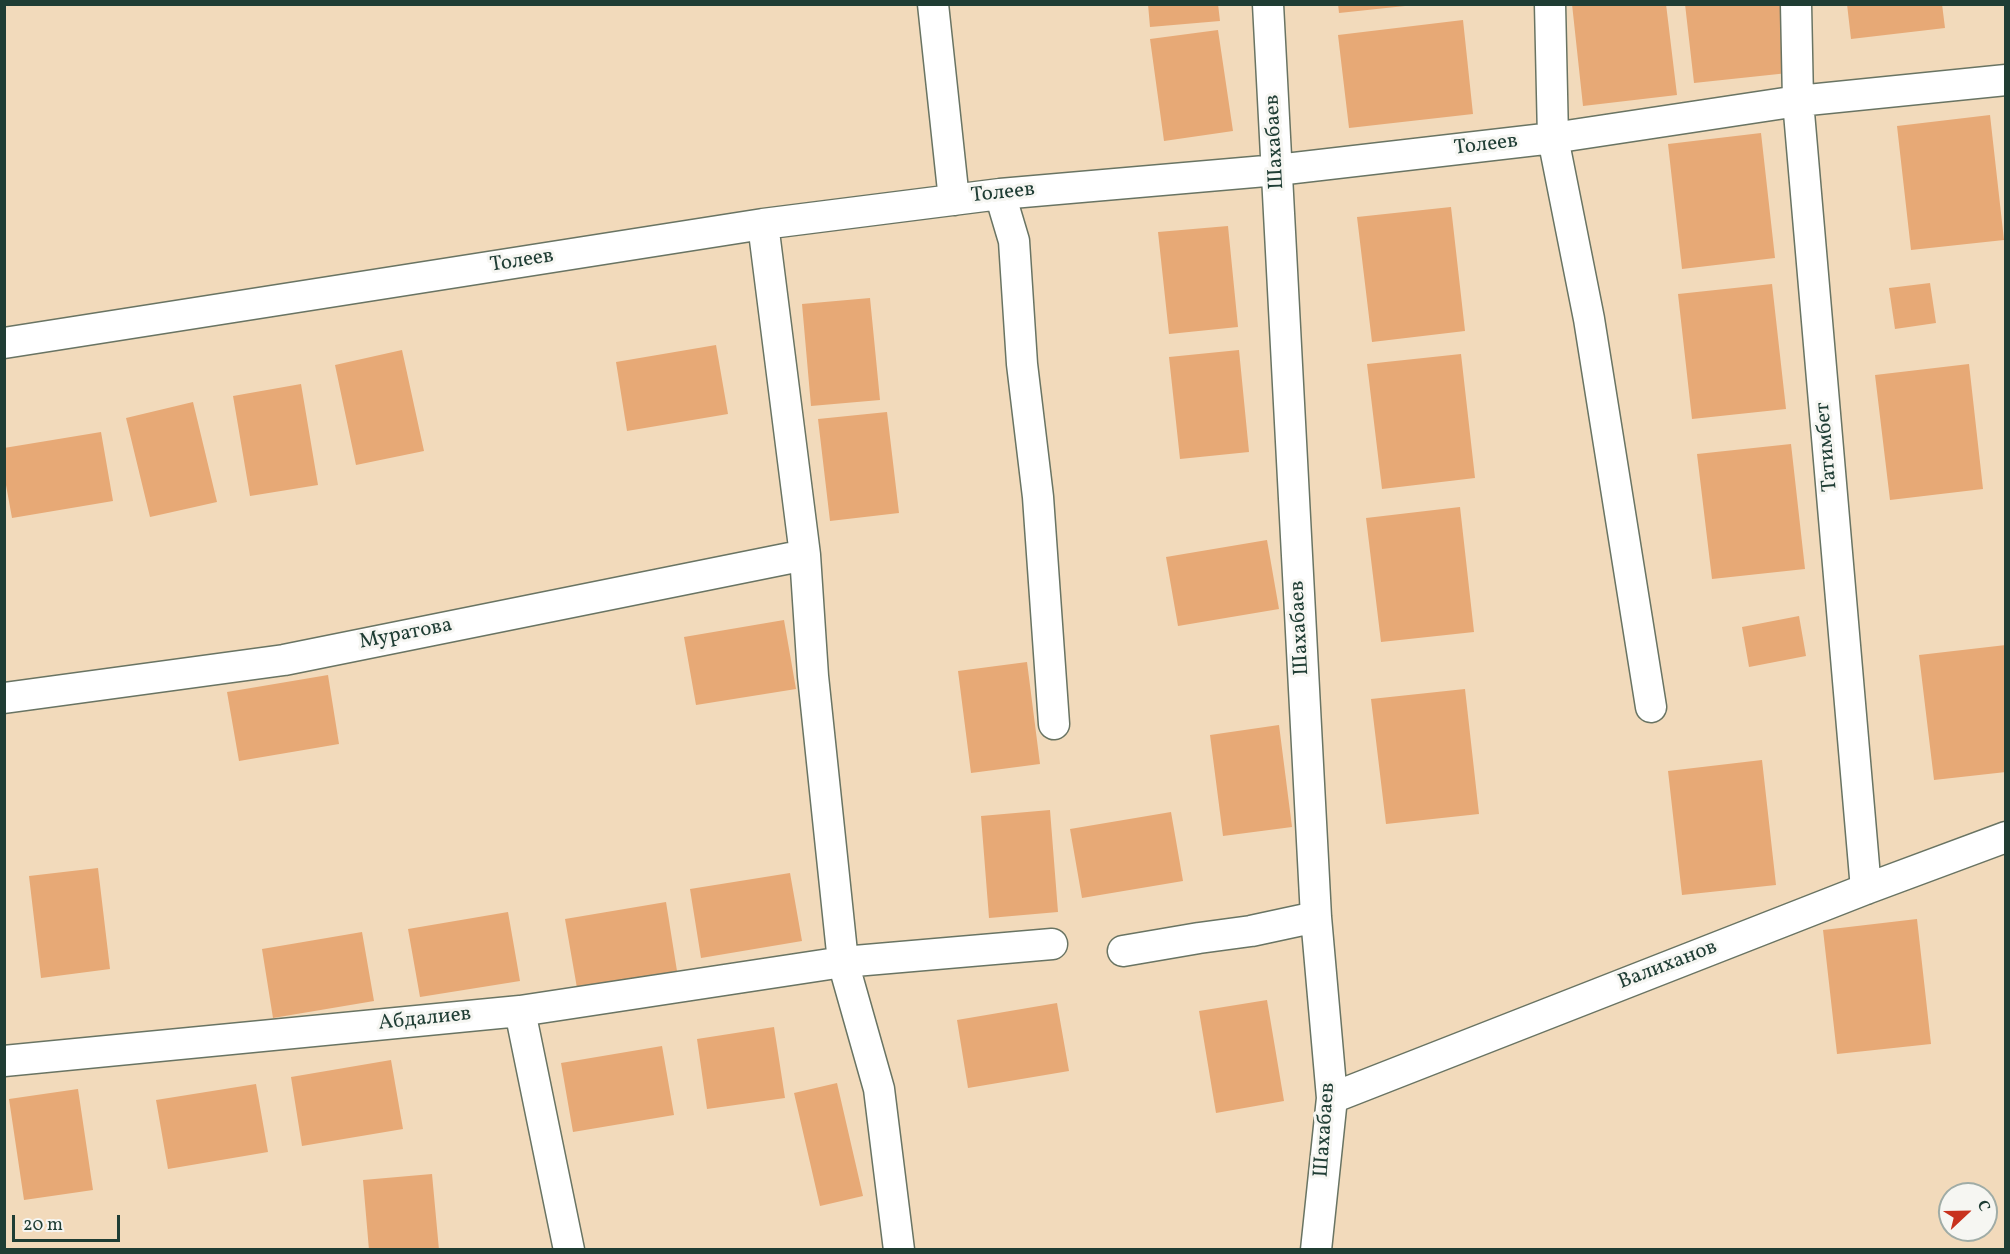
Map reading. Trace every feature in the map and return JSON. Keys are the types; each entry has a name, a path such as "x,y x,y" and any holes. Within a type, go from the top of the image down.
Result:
{"street":[{"path":"933,4 954,200"},
{"name":"Шахабаев","path":"1268,4 1316,917 1332,1098 1316,1250"},
{"path":"1550,4 1553,138 1589,319 1651,707"},
{"name":"Татимбет","path":"1796,4 1798,101 1866,888"},
{"name":"Толеев","path":"4,343 763,224 1000,194 1277,170 1553,138 1798,101 2006,80"},
{"path":"1000,194 1014,241 1022,364 1038,497 1054,724"},
{"path":"763,224 805,555 813,676 843,962 879,1089 899,1250"},
{"name":"Муратова","path":"4,698 284,660 805,555"},
{"name":"Валиханов","path":"1332,1098 1866,888 2006,837"},
{"path":"1123,951 1251,931 1316,917"},
{"name":"Абдалиев","path":"4,1061 520,1011 843,962 1052,944"},
{"path":"520,1011 569,1250"}],"building":[{"path":"1148,4 1218,4 1220,21 1150,27"},
{"path":"1338,4 1405,4 1405,6 1339,13"},
{"path":"1572,4 1666,4 1677,95 1583,106"},
{"path":"1685,4 1780,4 1788,73 1694,83"},
{"path":"1847,4 1942,4 1945,28 1851,39"},
{"path":"1463,20 1473,114 1349,128 1338,35"},
{"path":"1218,30 1233,131 1164,141 1150,39"},
{"path":"1990,115 2004,240 1911,250 1897,126"},
{"path":"1761,133 1775,258 1682,269 1668,144"},
{"path":"1451,207 1465,331 1372,342 1357,217"},
{"path":"1228,226 1238,327 1169,334 1158,232"},
{"path":"1930,283 1936,323 1895,329 1889,288"},
{"path":"1772,284 1786,409 1692,419 1678,294"},
{"path":"870,298 880,400 811,406 802,304"},
{"path":"716,345 728,414 627,431 616,362"},
{"path":"402,350 424,451 356,465 335,365"},
{"path":"1239,350 1249,452 1180,459 1169,357"},
{"path":"1461,354 1475,478 1382,489 1367,364"},
{"path":"1969,364 1983,489 1890,500 1875,375"},
{"path":"301,384 318,485 250,496 233,396"},
{"path":"193,402 217,502 150,517 126,418"},
{"path":"887,412 899,513 830,521 818,419"},
{"path":"101,432 113,501 12,518 4,474 4,448"},
{"path":"1791,444 1805,569 1712,579 1697,454"},
{"path":"1460,507 1474,632 1381,642 1366,518"},
{"path":"1267,540 1279,609 1178,626 1166,557"},
{"path":"1799,616 1806,656 1749,667 1742,627"},
{"path":"784,620 796,689 696,705 684,637"},
{"path":"2006,645 2006,772 1934,780 1919,655"},
{"path":"1027,662 1040,764 971,773 958,671"},
{"path":"328,675 339,744 239,761 227,692"},
{"path":"1465,689 1479,814 1386,824 1371,699"},
{"path":"1279,725 1292,827 1223,836 1210,735"},
{"path":"1762,760 1776,885 1682,895 1668,771"},
{"path":"1050,810 1058,912 989,918 981,816"},
{"path":"1171,812 1183,881 1082,898 1070,829"},
{"path":"98,868 110,969 41,978 29,876"},
{"path":"790,873 802,941 701,958 690,889"},
{"path":"666,902 677,971 577,988 565,919"},
{"path":"508,912 520,981 420,997 408,929"},
{"path":"1917,919 1931,1044 1837,1054 1823,930"},
{"path":"362,932 374,1001 273,1018 262,949"},
{"path":"1267,1000 1284,1101 1216,1113 1199,1011"},
{"path":"1057,1003 1069,1071 968,1088 957,1020"},
{"path":"774,1027 785,1098 707,1109 697,1039"},
{"path":"662,1046 674,1115 573,1132 561,1063"},
{"path":"391,1060 403,1129 302,1146 291,1077"},
{"path":"837,1083 863,1196 820,1206 794,1093"},
{"path":"256,1084 268,1152 168,1169 156,1100"},
{"path":"78,1089 93,1190 24,1200 9,1099"},
{"path":"432,1174 439,1250 369,1250 363,1180"}]}
